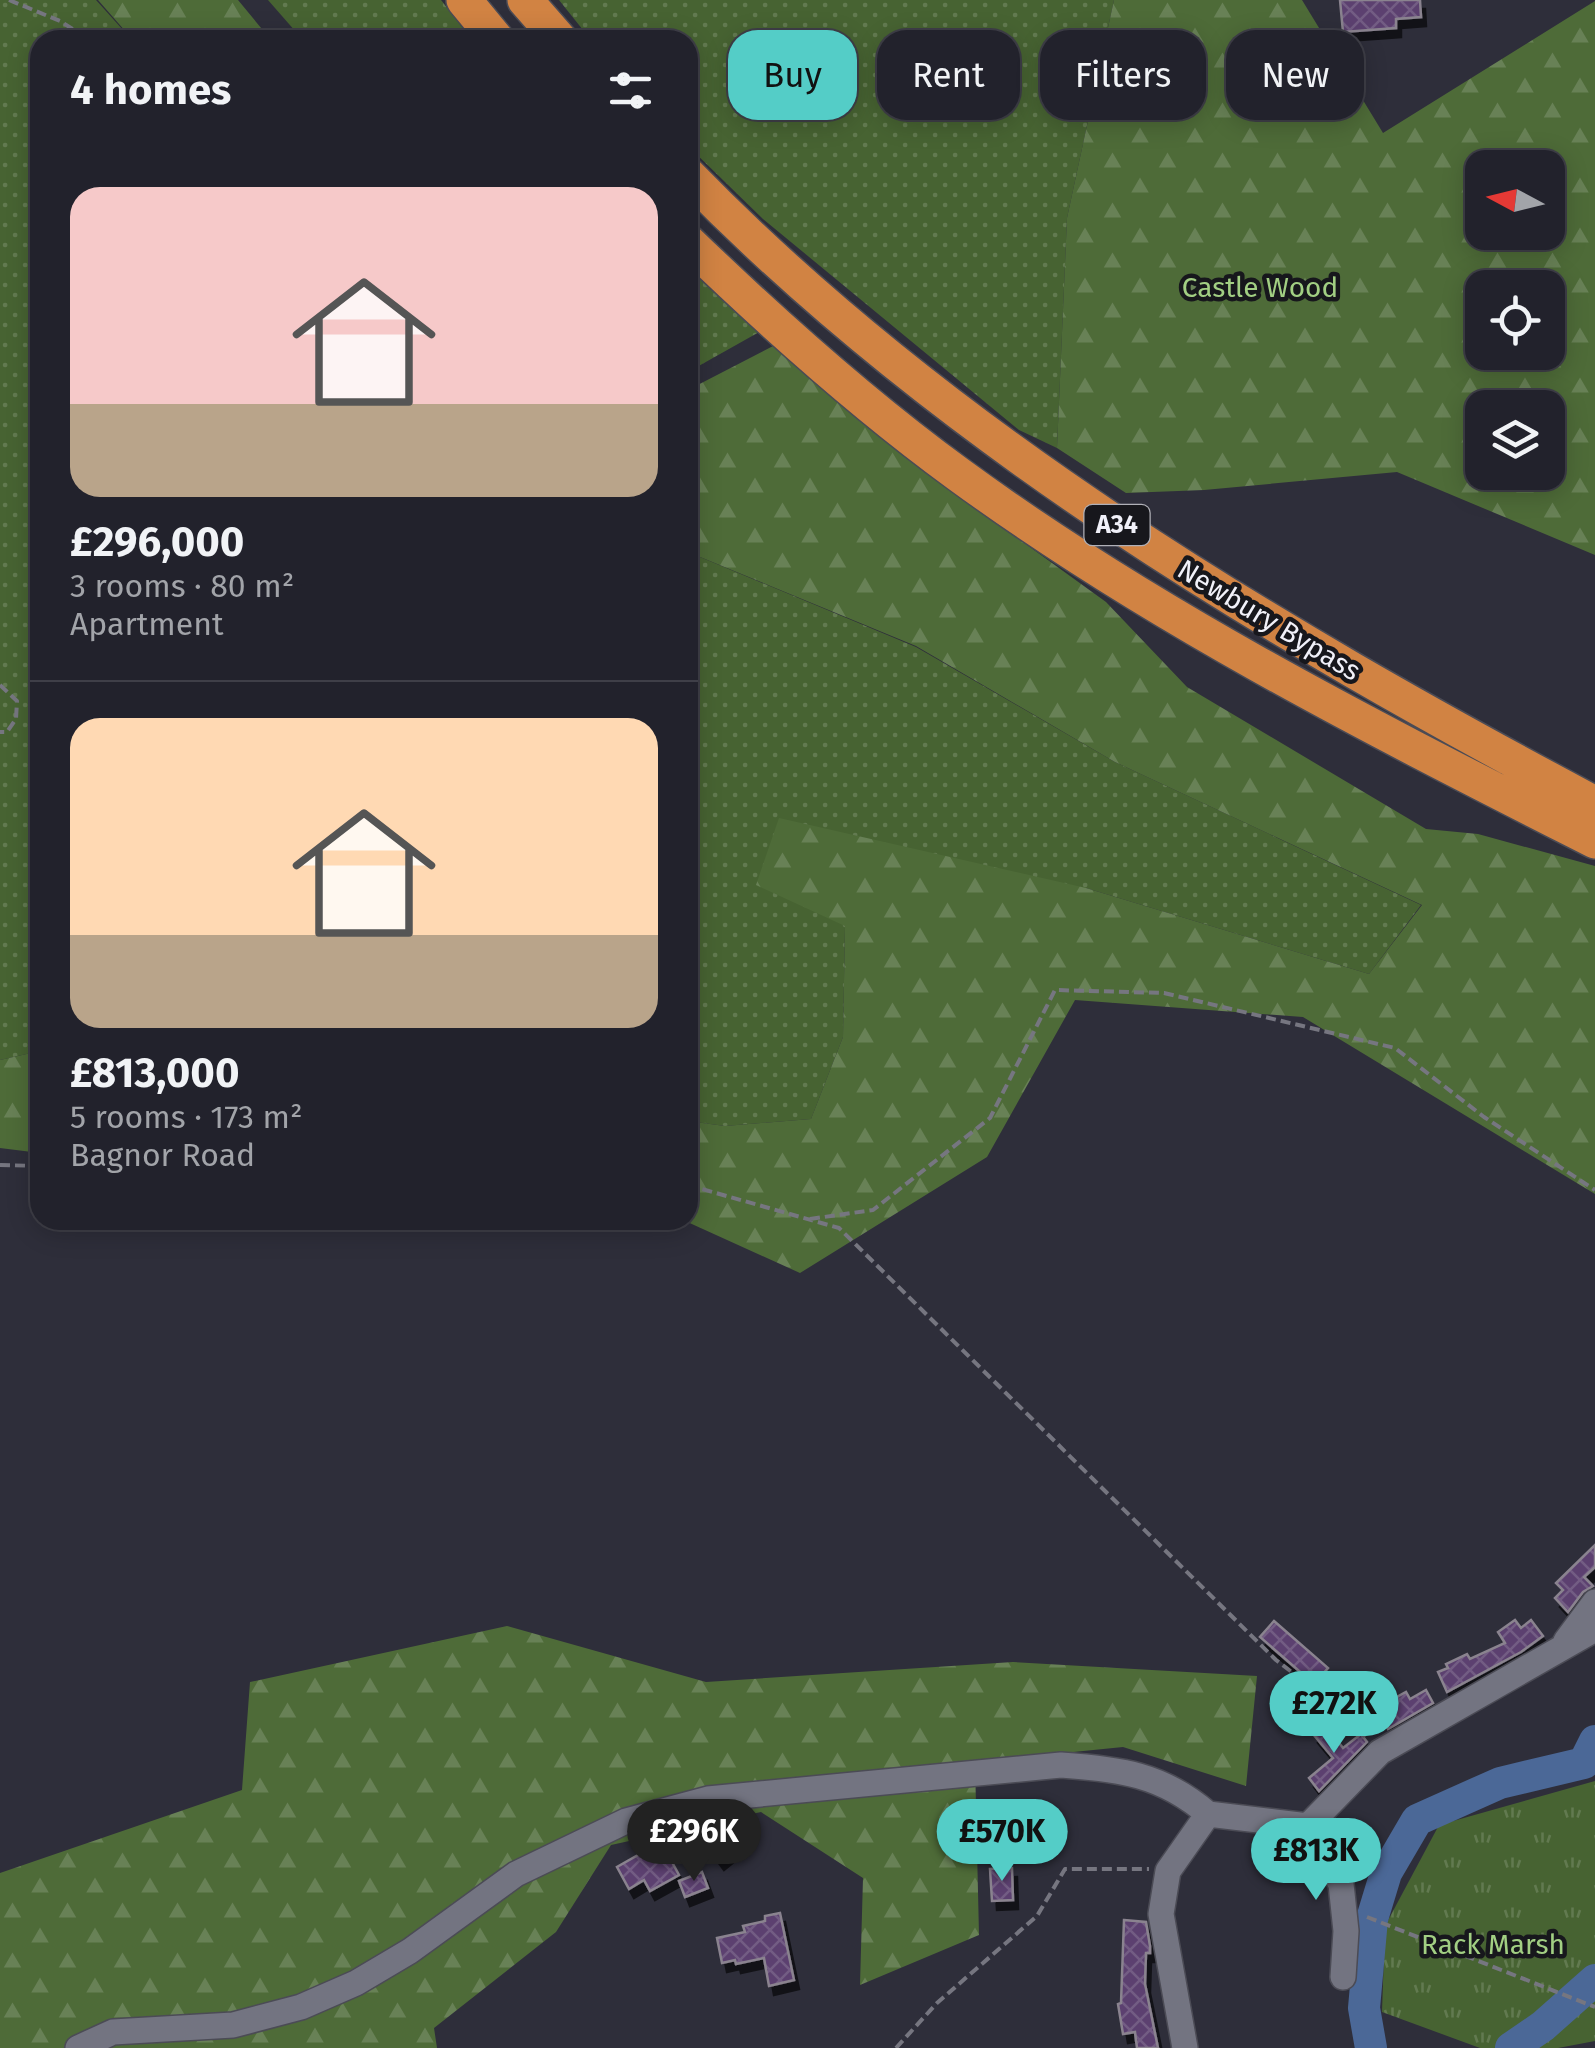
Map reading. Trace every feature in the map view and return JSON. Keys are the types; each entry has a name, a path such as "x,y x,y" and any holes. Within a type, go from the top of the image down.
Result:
{"highway":[{"path":"464,0 489,30"},
{"path":"525,0 551,30"},
{"name":"Newbury Bypass","path":"698,185 760,247 890,356 1133,536 1350,670 1595,804"},
{"name":"Newbury Bypass","path":"698,251 882,414 958,474 1048,536 1242,654 1595,842"}],"street":[{"path":"1563,1646 1595,1602"},
{"path":"1308,1826 1380,1752 1595,1629"},
{"path":"78,2048 113,2032 233,2025 301,2007 356,1983 397,1959 516,1874 626,1821 708,1799 1061,1765 1118,1769 1184,1792 1208,1814 1308,1826"},
{"path":"1185,2048 1161,1914 1168,1871 1208,1814"},
{"path":"1308,1826 1341,1884 1346,1931 1343,1977"}],"path":[{"path":"9,0 75,30"},
{"path":"0,685 17,701 16,719 7,732 0,732"},
{"path":"810,1219 873,1210 990,1118 1055,990 1164,993 1395,1048 1484,1117 1595,1190"},
{"path":"0,1165 30,1166"},
{"path":"698,1189 839,1228 1276,1660 1340,1709 1380,1752"},
{"path":"896,2048 937,2003 1037,1916 1066,1869 1168,1871"},
{"path":"1344,1908 1595,2007"}],"green space":[{"path":"0,0 96,0 123,30 30,30 30,1053 0,1060"},
{"path":"98,0 238,0 263,30 124,30"},
{"path":"268,0 441,0 464,30 294,30"},
{"path":"559,0 1114,0 1108,30 1040,30 1040,120 1088,120 1067,218 1057,448 1019,430 763,219 698,156 698,30 583,30"},
{"name":"Castle Wood","path":"1114,0 1302,0 1320,30 1226,30 1226,120 1364,120 1364,102 1383,133 1595,1 1595,555 1397,472 1204,490 1126,493 1057,448 1067,218 1088,120 1206,120 1206,30 1108,30"},
{"path":"698,270 761,331 698,366"},
{"path":"775,345 897,451 1106,602 1187,687 1426,829 1478,834 1595,866 1595,1194 1303,1017 1075,1000 987,1157 800,1273 698,1227 698,1122 725,1126 811,1119 843,1037 845,926 756,885 779,818 1086,888 1369,974 1422,905 1115,762 916,646 698,556 698,385"},
{"path":"698,556 916,647 1115,762 1421,905 1369,974 1086,888 845,926 843,1037 811,1119 725,1126 698,1122"},
{"path":"30,1053 30,1152 0,1148 0,1060"},
{"path":"507,1626 706,1682 1013,1662 1257,1676 1246,1786 1123,1747 975,1762 979,1935 860,1985 863,1878 761,1812 611,1845 556,1932 434,2028 437,2048 0,2048 0,1873 242,1790 250,1682"},
{"name":"Rack Marsh","path":"1595,1781 1595,2041 1558,2048 1480,2048 1382,2012 1385,1926 1439,1825"}],"building":[{"path":"1340,0 1420,0 1421,17 1396,19 1396,28 1343,30"},
{"path":"1595,1545 1595,1567 1584,1577 1593,1586 1583,1592 1568,1612 1555,1598 1563,1590 1556,1583"},
{"path":"1515,1620 1521,1628 1531,1620 1543,1636 1447,1692 1438,1672 1467,1654 1470,1659 1505,1643 1498,1632"},
{"path":"1274,1621 1328,1668 1314,1684 1260,1637"},
{"path":"1426,1690 1433,1703 1388,1729 1382,1717 1389,1713 1384,1704 1406,1692 1410,1699"},
{"path":"1325,1725 1343,1748 1361,1734 1367,1742 1319,1791 1309,1778 1333,1758 1313,1734"},
{"path":"717,1834 730,1852 719,1861 705,1842"},
{"path":"661,1842 679,1875 650,1891 644,1880 629,1889 617,1867"},
{"path":"1012,1868 1013,1900 992,1901 990,1869"},
{"path":"702,1872 708,1888 685,1897 679,1881"},
{"path":"780,1913 794,1980 769,1986 764,1958 722,1963 717,1938 745,1932 743,1926"},
{"path":"1124,1920 1146,1922 1150,1953 1146,1953 1145,1984 1158,2048 1137,2048 1135,2032 1123,2034 1118,2004"}],"waterway":[{"path":"1371,2048 1364,2008 1372,1919 1386,1873 1417,1820 1500,1783 1584,1763 1595,1741"},
{"path":"1511,2048 1543,2026 1595,1980"}]}
